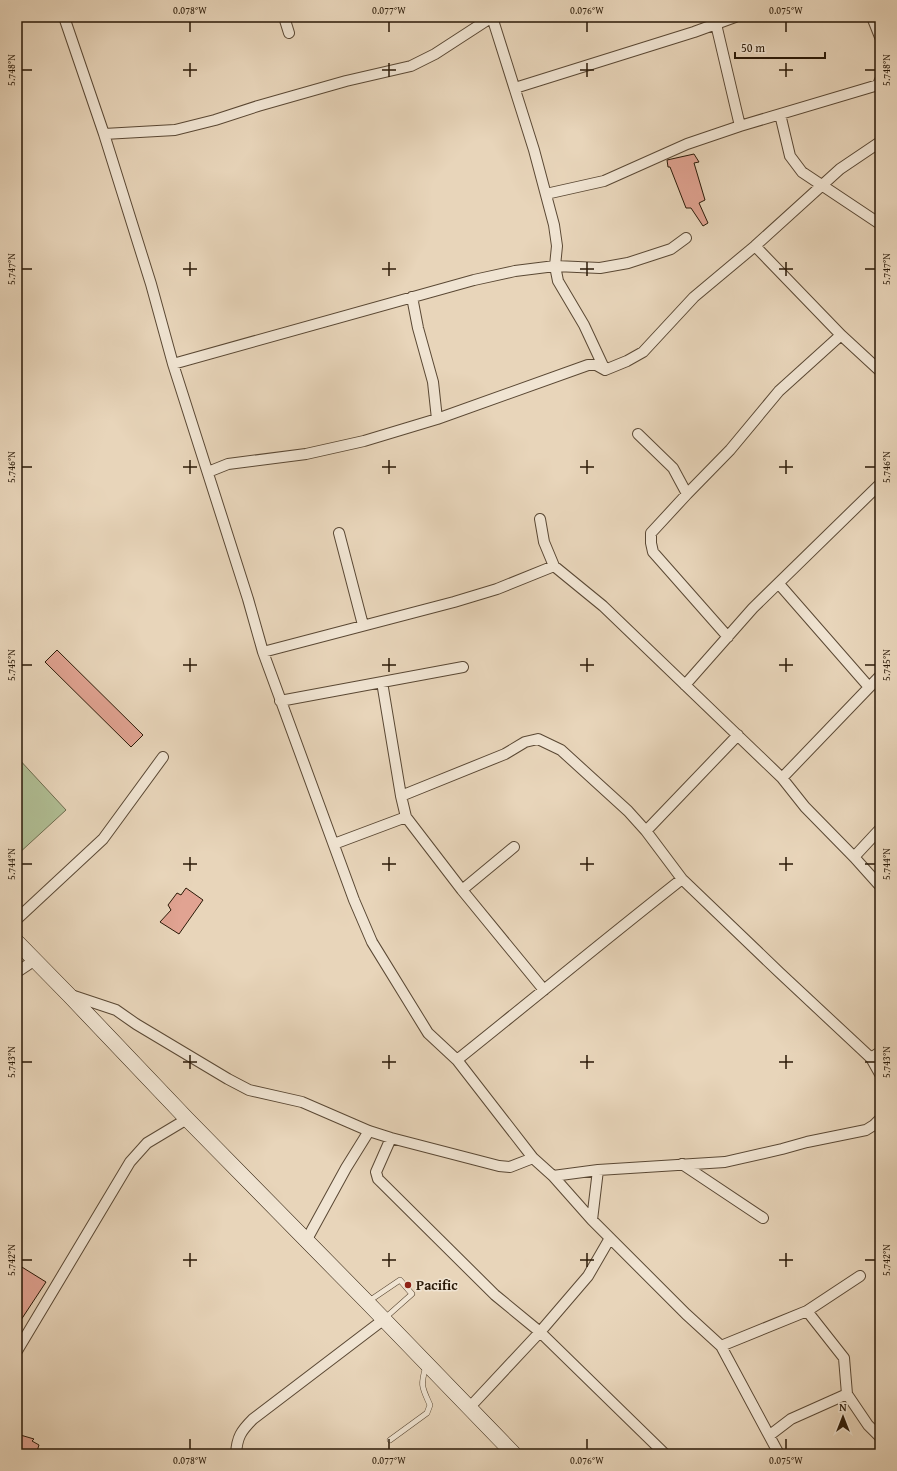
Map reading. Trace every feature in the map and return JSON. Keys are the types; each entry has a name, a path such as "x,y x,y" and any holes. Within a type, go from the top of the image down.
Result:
{"main road":[{"path":"17,942 187,1119 514,1454"}],"street":[{"path":"64,17 104,134 263,652 354,900 372,942 428,1033 457,1060 533,1158 554,1176 592,1220 686,1314 721,1346 779,1454"},
{"path":"284,17 289,33"},
{"path":"104,134 175,130 215,120 325,87 411,66 436,54 492,17 534,150 554,225 557,246 555,266 558,282 584,325 605,370"},
{"path":"514,88 694,32 735,17"},
{"path":"872,17 880,37"},
{"path":"716,24 740,126"},
{"path":"546,194 604,181 687,144 740,126 878,85 880,80"},
{"path":"780,114 790,156 802,172 880,224"},
{"path":"605,370 643,352 694,296 755,246 808,196 823,185 840,169 880,142"},
{"path":"174,364 474,280 514,271 555,266 600,268 628,263 671,249 686,238"},
{"path":"755,246 841,335 880,371"},
{"path":"412,297 418,328 433,382 437,420"},
{"path":"728,637 653,552 651,533 730,450 780,391 841,335"},
{"path":"208,472 228,464 306,454 364,441 437,420 588,365 596,365 605,370"},
{"path":"638,434 673,468 687,494"},
{"path":"685,685 753,608 880,484"},
{"path":"540,519 544,542 554,566 602,606 782,778 805,807 880,886"},
{"path":"339,533 363,625"},
{"path":"263,652 490,591 554,566"},
{"path":"779,584 869,687"},
{"path":"280,701 463,667"},
{"path":"782,778 880,676"},
{"path":"382,682 401,796 406,817 462,890 544,990"},
{"path":"646,831 738,735"},
{"path":"401,796 505,754 525,742 538,739 561,750 628,811 646,831 682,879 871,1058 880,1074"},
{"path":"17,919 103,839 163,757"},
{"path":"334,844 406,817"},
{"path":"854,857 880,830"},
{"path":"462,890 514,847"},
{"path":"457,1060 682,879"},
{"path":"17,972 35,960"},
{"path":"69,995 116,1010 136,1024 228,1080 249,1090 302,1102 369,1131 391,1138 499,1166 510,1166 533,1158"},
{"path":"871,1058 880,1052"},
{"path":"17,1351 130,1162 147,1143 187,1119"},
{"path":"554,1176 598,1170 726,1162 782,1150 808,1142 857,1133 866,1130 880,1119"},
{"path":"306,1241 346,1168 369,1131"},
{"path":"391,1138 376,1172 378,1179 495,1295 540,1332 665,1454"},
{"path":"682,1164 763,1218"},
{"path":"592,1220 598,1170"},
{"path":"469,1408 540,1332 588,1276 610,1238"},
{"path":"721,1346 807,1311 860,1276"},
{"path":"807,1311 844,1358 847,1394 868,1424 880,1437"},
{"path":"236,1454 237,1441 242,1429 383,1320"},
{"path":"770,1435 791,1419 847,1394"}],"lane":[{"path":"367,1302 400,1280 412,1294 383,1320"},
{"path":"390,1440 427,1413 430,1405 422,1388 421,1381 426,1364"}],"green space":[{"path":"17,757 66,810 17,855"}],"building":[{"path":"694,154 699,162 694,163 705,200 699,203 708,223 703,226 691,208 686,208 670,167 668,167 667,160"},
{"path":"57,650 143,735 131,747 45,662"},
{"path":"186,888 203,900 179,934 160,922 171,910 168,905 177,893 181,895"},
{"path":"17,1264 46,1282 17,1326"},
{"path":"17,1434 34,1439 32,1441 39,1445 36,1454 17,1454"}],"place":[{"name":"Pacific","path":"408,1285"}]}
